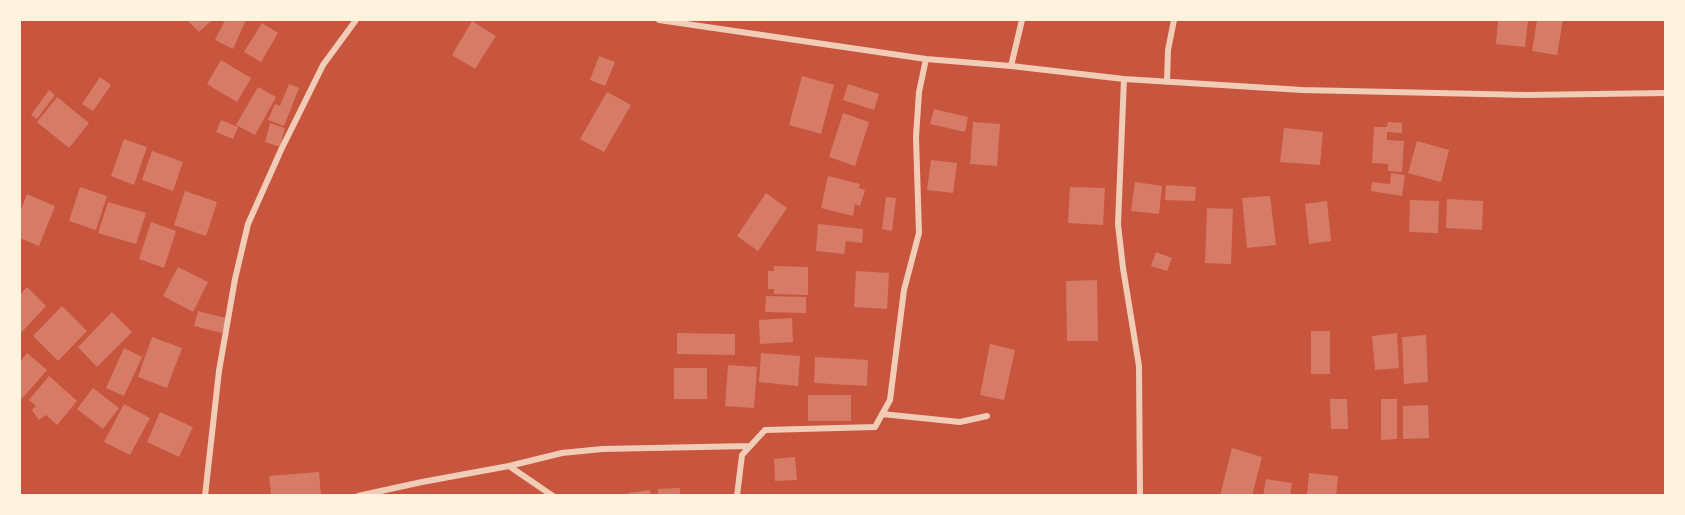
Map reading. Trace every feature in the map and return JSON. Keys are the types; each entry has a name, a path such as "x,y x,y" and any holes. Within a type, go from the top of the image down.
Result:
{"street":[{"path":"205,495 221,360 235,279 248,224 323,65 356,20"},
{"path":"659,20 697,22 926,59 1124,79 1302,90 1527,95 1665,93"},
{"path":"1011,66 1022,20"},
{"path":"1167,81 1168,50 1174,20"},
{"path":"737,495 742,455 765,430 875,427 890,400 904,290 919,233 916,137 919,92 926,59"},
{"path":"1124,79 1118,224 1139,366 1140,495"},
{"path":"882,414 960,422 987,416"},
{"path":"358,495 509,466 562,453 602,449 750,446"},
{"path":"509,466 553,495"}],"building":[{"path":"187,20 212,20 199,32"},
{"path":"225,20 246,20 233,49 215,40"},
{"path":"1498,20 1528,20 1525,47 1496,44"},
{"path":"1537,20 1563,20 1557,55 1532,51"},
{"path":"472,21 496,36 475,69 452,55"},
{"path":"262,23 278,33 261,62 244,52"},
{"path":"599,56 615,62 605,86 590,80"},
{"path":"221,60 251,78 237,102 207,84"},
{"path":"802,76 834,85 821,134 789,125"},
{"path":"100,77 111,85 93,111 82,104"},
{"path":"289,84 299,88 284,126 268,120 275,104 280,106"},
{"path":"848,84 879,94 874,110 843,100"},
{"path":"258,87 276,97 255,135 236,125"},
{"path":"49,90 55,95 37,119 31,115"},
{"path":"607,92 631,105 604,152 580,139"},
{"path":"57,97 89,123 69,148 37,122"},
{"path":"934,109 968,117 965,132 930,124"},
{"path":"843,113 869,122 855,166 829,157"},
{"path":"221,120 238,127 233,139 216,132"},
{"path":"973,122 1000,124 997,166 970,164"},
{"path":"1388,122 1402,123 1402,133 1387,132 1387,140 1404,141 1402,172 1388,171 1388,164 1372,163 1374,127 1387,127"},
{"path":"270,123 285,128 280,147 265,142"},
{"path":"1284,128 1323,132 1320,165 1280,162"},
{"path":"124,139 147,147 134,185 111,176"},
{"path":"1417,141 1449,150 1441,182 1408,173"},
{"path":"152,151 183,162 173,191 142,180"},
{"path":"931,160 957,163 953,193 927,190"},
{"path":"1391,173 1405,175 1402,196 1371,191 1372,182 1390,184"},
{"path":"828,176 860,184 859,188 865,190 860,206 855,204 853,216 821,208"},
{"path":"1135,182 1162,186 1159,214 1131,211"},
{"path":"1166,185 1196,187 1195,201 1165,200"},
{"path":"80,187 107,196 96,230 69,221"},
{"path":"1070,187 1105,188 1103,225 1068,223"},
{"path":"185,191 217,202 206,236 174,225"},
{"path":"766,193 787,208 758,251 737,236"},
{"path":"27,194 55,206 39,246 20,238 20,212"},
{"path":"1270,196 1276,245 1247,248 1242,198"},
{"path":"886,197 896,198 892,231 882,229"},
{"path":"1447,199 1483,201 1482,230 1446,228"},
{"path":"1410,200 1439,201 1438,233 1409,232"},
{"path":"1327,201 1331,241 1309,244 1305,204"},
{"path":"108,202 146,213 136,244 98,233"},
{"path":"1207,208 1233,209 1231,264 1205,263"},
{"path":"151,222 176,231 164,268 139,259"},
{"path":"818,224 863,229 862,243 846,241 844,254 816,251"},
{"path":"1156,252 1172,258 1167,271 1151,266"},
{"path":"774,266 808,267 808,295 774,294 774,289 768,289 768,271 774,271"},
{"path":"178,267 208,282 193,312 163,296"},
{"path":"856,271 889,273 887,309 854,307"},
{"path":"1097,280 1098,341 1067,341 1066,281"},
{"path":"27,287 46,306 20,334 20,295"},
{"path":"766,296 806,297 806,313 765,312"},
{"path":"62,306 87,331 58,361 33,336"},
{"path":"198,311 226,318 222,333 194,326"},
{"path":"112,312 132,332 97,367 78,347"},
{"path":"792,318 793,342 760,344 759,320"},
{"path":"1311,331 1330,331 1330,374 1311,374"},
{"path":"677,333 735,334 735,355 677,354"},
{"path":"1397,333 1399,368 1375,370 1372,336"},
{"path":"1426,335 1428,382 1404,384 1402,337"},
{"path":"152,337 182,348 167,388 138,377"},
{"path":"990,344 1015,350 1004,400 980,395"},
{"path":"124,348 142,357 124,396 106,388"},
{"path":"27,353 47,370 20,401 20,362"},
{"path":"761,353 800,356 798,386 759,382"},
{"path":"815,357 868,360 867,386 814,383"},
{"path":"728,365 757,367 754,408 725,406"},
{"path":"674,368 707,368 707,399 674,399"},
{"path":"49,376 77,401 57,425 46,415 39,420 32,410 36,406 29,400"},
{"path":"93,388 119,408 103,429 77,409"},
{"path":"808,395 851,395 851,421 808,421"},
{"path":"1330,399 1347,399 1348,429 1331,429"},
{"path":"1381,399 1397,399 1397,439 1381,440"},
{"path":"124,404 150,418 130,455 104,442"},
{"path":"1428,405 1429,438 1403,439 1403,406"},
{"path":"160,412 193,427 179,457 147,442"},
{"path":"1232,448 1262,457 1252,496 1220,496"},
{"path":"795,457 797,480 775,481 774,459"},
{"path":"319,472 321,496 271,496 269,476"},
{"path":"1309,473 1338,476 1336,496 1307,496"},
{"path":"1266,479 1292,483 1290,496 1263,496"},
{"path":"680,488 680,496 658,496 658,489"},
{"path":"650,490 651,496 629,496 629,493"}]}
